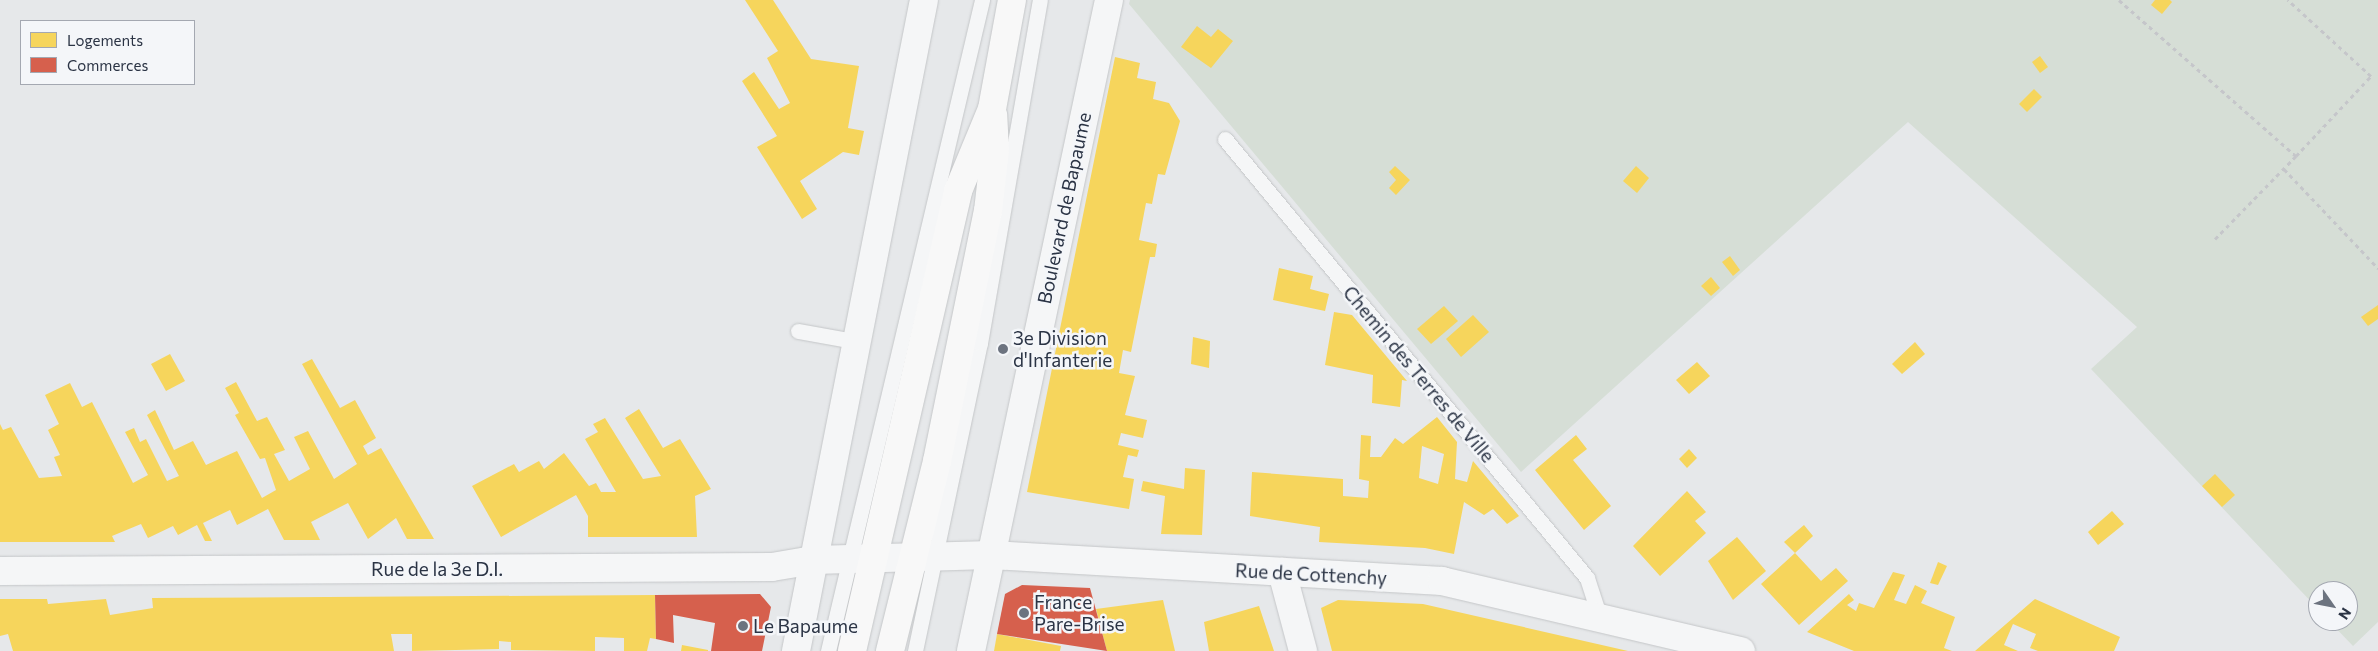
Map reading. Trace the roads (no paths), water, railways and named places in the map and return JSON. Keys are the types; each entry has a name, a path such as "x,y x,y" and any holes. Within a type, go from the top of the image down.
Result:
{"main road":[{"path":"852,651 861,558 901,454 958,191 992,109 1012,0"},
{"path":"890,651 925,556 988,212 995,150 992,109"}],"street":[{"path":"796,651 854,341 924,0"},
{"name":"Boulevard de Bapaume","path":"971,651 1109,0"},
{"name":"Rue de Cottenchy","path":"861,558 990,555 1442,581 1599,616 1741,651"},
{"name":"Rue de la 3e D.I.","path":"0,571 772,567 814,560 861,558"},
{"path":"1282,572 1303,651"}],"lane":[{"path":"828,651 861,558 982,0"},
{"path":"915,651 925,556 980,344 1040,0"},
{"name":"Chemin des Terres de Ville","path":"1225,139 1587,578 1599,616"},
{"path":"798,331 854,341"}],"place":[{"name":"3e Division d'Infanterie","path":"1003,349"},
{"name":"France Pare-Brise","path":"1024,613"},
{"name":"Le Bapaume","path":"743,626"}]}
